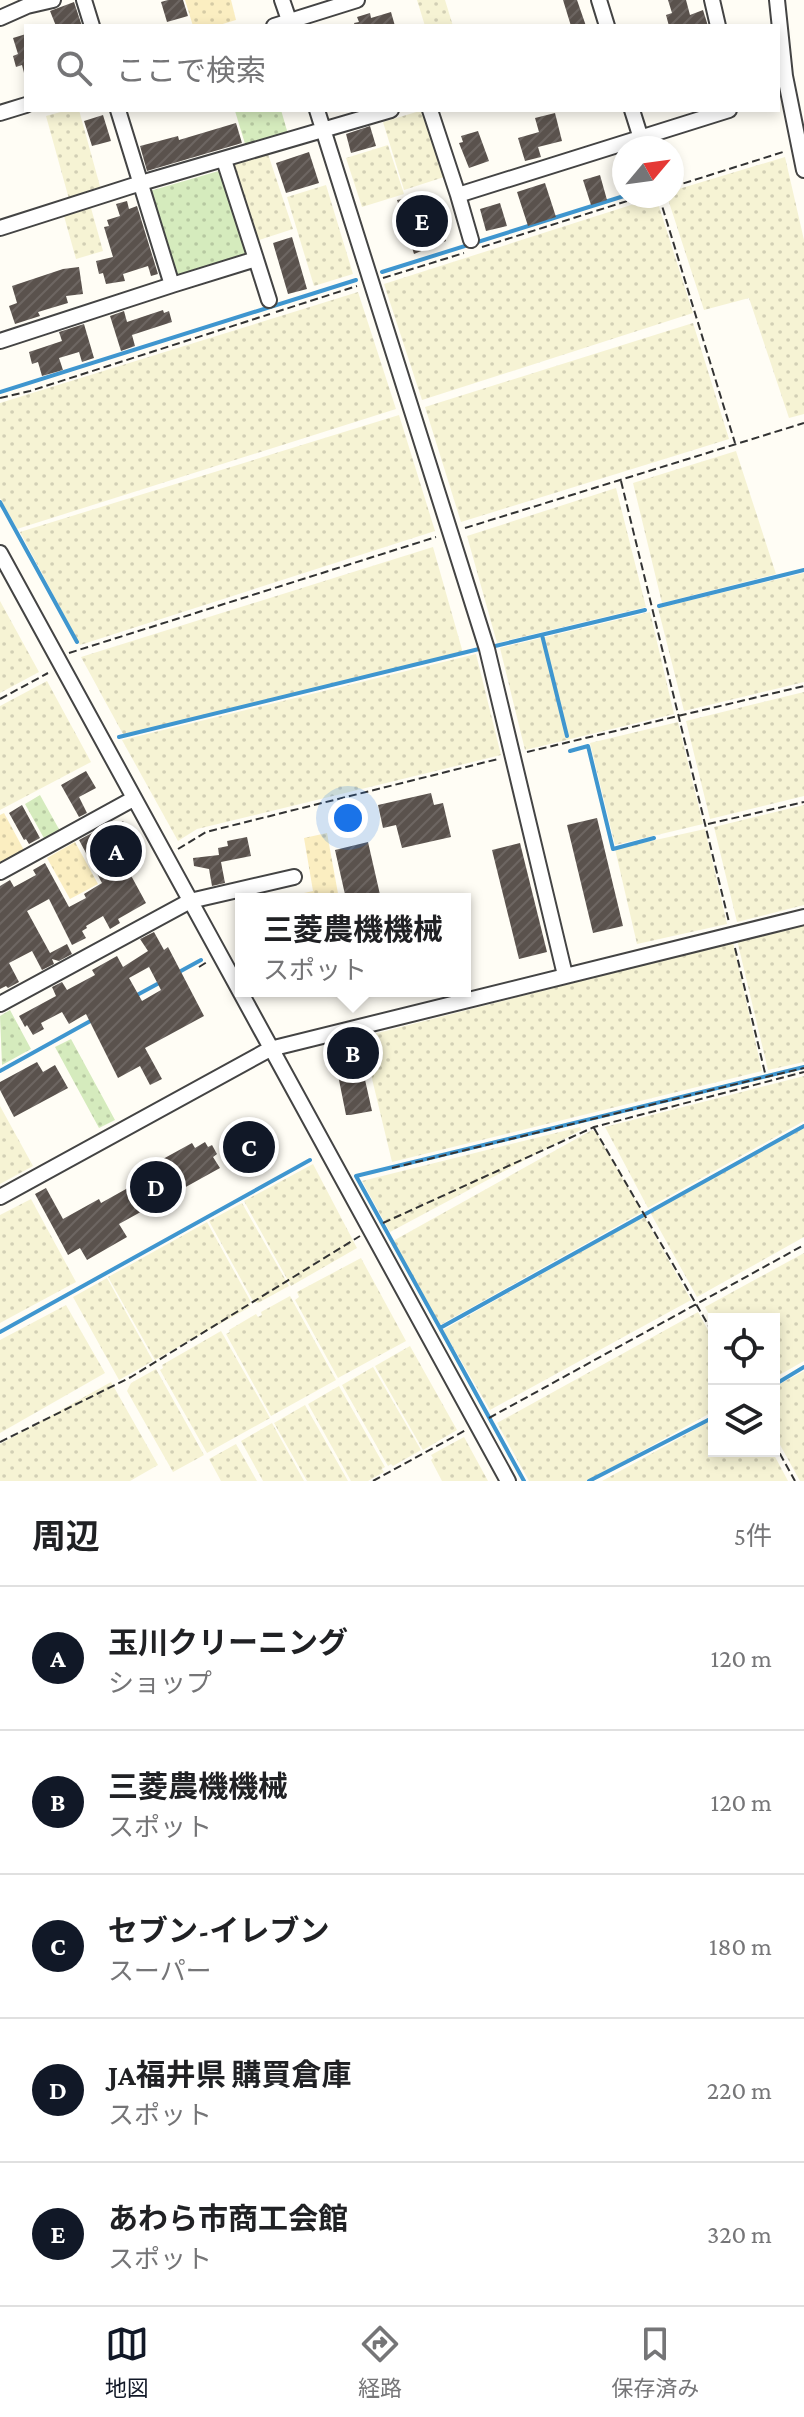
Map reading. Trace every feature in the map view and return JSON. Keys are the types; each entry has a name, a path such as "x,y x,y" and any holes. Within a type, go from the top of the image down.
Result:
{"street":[{"path":"0,18 26,3 53,0"},
{"path":"84,0 91,24"},
{"path":"282,0 290,24 357,0"},
{"path":"599,0 606,24"},
{"path":"712,0 718,24"},
{"path":"777,0 778,24"},
{"path":"780,48 783,96 801,143 804,170"},
{"path":"0,113 24,106"},
{"path":"119,112 172,285"},
{"path":"318,112 487,649 565,975"},
{"path":"0,228 385,112"},
{"path":"431,112 474,244"},
{"path":"633,112 640,136"},
{"path":"660,136 724,112"},
{"path":"458,195 612,151"},
{"path":"224,160 269,300"},
{"path":"1,337 256,259"},
{"path":"0,553 235,984"},
{"path":"0,872 133,799"},
{"path":"0,1004 190,901 294,877"},
{"path":"0,1197 270,1049 804,917"},
{"path":"242,997 508,1481"}],"path":[{"path":"684,183 783,152"},
{"path":"474,244 612,205"},
{"path":"663,208 735,443"},
{"path":"0,398 462,253"},
{"path":"0,699 59,661 451,532 804,423"},
{"path":"621,480 766,1077"},
{"path":"167,856 206,832 804,686"},
{"path":"707,824 804,802"},
{"path":"199,967 207,962"},
{"path":"392,1168 804,1070"},
{"path":"0,1442 131,1377 369,1230 594,1127 804,1070"},
{"path":"594,1127 708,1324"},
{"path":"373,1481 804,1245"},
{"path":"780,1454 795,1481"}],"shaded area":[{"path":"417,0 445,0 452,24 424,24"},
{"path":"80,112 101,190 69,199 46,116"},
{"path":"424,112 444,177 404,190 383,122"},
{"path":"388,145 404,194 362,207 346,158"},
{"path":"267,151 293,229 256,241 230,163"},
{"path":"785,157 804,240 804,414 789,418 749,298 704,310 671,208 684,208 684,187"},
{"path":"326,185 353,274 314,286 287,197"},
{"path":"91,208 103,251 76,259 64,216"},
{"path":"622,208 660,208 693,313 422,400 384,284"},
{"path":"358,292 396,409 17,529 0,498 0,403"},
{"path":"693,323 729,439 461,522 425,407"},
{"path":"399,415 435,531 80,645 20,532"},
{"path":"736,451 776,574 662,603 633,483"},
{"path":"616,488 646,607 497,643 467,536"},
{"path":"433,547 463,653 124,736 81,657"},
{"path":"804,573 804,682 684,711 658,608"},
{"path":"0,601 39,672 0,693"},
{"path":"650,612 674,714 525,750 500,648"},
{"path":"476,654 501,755 197,829 178,841 122,740"},
{"path":"47,681 91,762 0,810 0,706"},
{"path":"804,692 804,796 710,819 686,721"},
{"path":"678,722 703,824 615,845 590,743"},
{"path":"804,805 804,905 737,922 714,827"},
{"path":"705,829 727,924 637,944 615,849"},
{"path":"804,924 804,1062 768,1070 737,940"},
{"path":"733,942 762,1071 392,1162 362,1037"},
{"path":"804,1076 804,1121 648,1208 605,1127"},
{"path":"0,1106 33,1166 0,1184"},
{"path":"580,1127 581,1130 390,1232 362,1181"},
{"path":"804,1128 804,1237 697,1297 650,1212"},
{"path":"592,1130 642,1212 440,1325 393,1241"},
{"path":"313,1164 357,1248 291,1286 244,1201"},
{"path":"31,1199 76,1282 0,1323 0,1215"},
{"path":"242,1203 289,1286 258,1303 253,1301 209,1221"},
{"path":"644,1216 691,1300 490,1410 443,1330"},
{"path":"207,1222 251,1302 250,1307 155,1360 108,1277"},
{"path":"804,1253 804,1361 780,1375 780,1313 708,1313 705,1307"},
{"path":"361,1258 406,1341 338,1378 295,1300 299,1297 297,1292"},
{"path":"107,1278 153,1361 119,1380 73,1297"},
{"path":"290,1296 336,1380 271,1416 226,1334"},
{"path":"66,1305 105,1373 0,1433 0,1340"},
{"path":"698,1312 708,1330 708,1414 588,1481 529,1481 497,1423"},
{"path":"221,1331 270,1418 207,1453 160,1370 162,1365"},
{"path":"410,1346 457,1430 423,1450 375,1366"},
{"path":"373,1367 421,1450 393,1466 388,1466 342,1385"},
{"path":"156,1369 204,1455 173,1472 127,1391 131,1383"},
{"path":"804,1371 804,1481 800,1481 780,1445 780,1384"},
{"path":"111,1382 158,1465 130,1481 0,1481 0,1444"},
{"path":"339,1386 385,1467 382,1469 384,1472 368,1481 351,1481 308,1404"},
{"path":"305,1405 348,1481 307,1481 274,1423"},
{"path":"708,1422 708,1457 775,1457 788,1481 602,1481"},
{"path":"272,1423 304,1481 263,1481 241,1441"},
{"path":"464,1437 488,1481 442,1481 431,1455"},
{"path":"236,1444 257,1481 221,1481 209,1459"}],"green space":[{"path":"235,112 282,112 288,134 246,147"},
{"path":"222,170 248,253 176,275 150,191"},
{"path":"40,795 60,831 45,840 25,804"},
{"path":"10,1010 31,1049 2,1065 0,1016"},
{"path":"71,1039 115,1120 99,1128 55,1047"}],"sand":[{"path":"185,0 231,0 236,20 223,24 192,24"},
{"path":"4,813 25,852 0,865 0,815"},
{"path":"327,833 338,893 304,893 313,891 304,838"},
{"path":"75,842 98,884 70,899 47,858"}],"building":[{"path":"183,0 188,16 167,22 161,2"},
{"path":"563,0 577,0 585,24 570,24"},
{"path":"668,0 686,0 690,15 703,10 707,24 668,24 666,15 672,13"},
{"path":"74,2 81,24 55,24 50,11"},
{"path":"391,12 394,24 354,23 359,22 357,17 370,13 371,18"},
{"path":"24,35 24,73 22,65 16,67 13,56 18,54 13,38"},
{"path":"555,113 562,141 538,147 541,157 525,161 518,138 539,132 535,118"},
{"path":"103,115 111,141 92,146 84,121"},
{"path":"236,123 242,143 147,171 140,146 178,136 179,140"},
{"path":"370,126 376,146 351,153 346,134"},
{"path":"478,131 489,161 469,168 459,143 463,142 461,136"},
{"path":"309,152 319,183 286,193 276,163"},
{"path":"600,175 607,200 591,205 583,180"},
{"path":"545,183 556,217 528,226 517,192"},
{"path":"431,193 446,241 414,254 397,200"},
{"path":"127,201 129,209 137,206 158,274 151,276 148,266 123,274 125,281 106,284 103,273 99,274 96,261 113,257 104,227 109,226 107,220 120,216 116,204"},
{"path":"500,203 507,226 486,231 480,209"},
{"path":"292,237 307,289 288,294 273,243"},
{"path":"79,267 83,294 66,296 68,303 38,312 40,316 15,324 9,306 17,303 12,286 63,269"},
{"path":"163,310 164,313 169,311 172,322 132,335 135,346 121,351 110,316 124,311 127,322"},
{"path":"84,324 94,358 82,362 79,352 59,358 63,370 42,376 38,362 32,364 29,352 62,341 59,332"},
{"path":"86,771 96,788 79,797 87,813 79,817 61,785"},
{"path":"431,793 434,805 443,803 451,837 402,848 396,825 383,828 378,805"},
{"path":"22,805 40,838 29,844 9,813"},
{"path":"597,818 623,926 593,933 567,825"},
{"path":"123,821 144,861 128,870 146,903 118,919 120,923 110,929 103,916 82,931 86,938 72,945 49,899 27,911 50,953 67,944 72,954 59,961 52,959 54,964 42,970 32,951 9,963 19,982 0,989 0,886 10,880 14,887 36,875 33,870 45,863 69,907 86,898 84,894 102,883 79,840 105,826 107,830"},
{"path":"247,837 251,856 221,862 225,883 212,886 209,869 194,866 193,858 219,855 218,848 228,846 227,841"},
{"path":"368,842 380,893 345,893 335,850"},
{"path":"520,843 547,952 519,959 492,850"},
{"path":"154,932 164,950 168,947 204,1016 145,1048 162,1079 150,1085 140,1066 118,1078 86,1014 69,1024 62,1012 41,1023 44,1029 33,1035 19,1016 56,996 52,987 62,982 67,990 95,975 92,970 117,956 123,967 148,951 140,939","holes":["149,967 161,990 142,1001 129,978"]},
{"path":"357,1044 372,1111 346,1115 336,1049"},
{"path":"37,1062 43,1072 55,1065 68,1088 14,1117 0,1090 0,1082"},
{"path":"250,1123 270,1158 248,1170 228,1135"},
{"path":"205,1142 208,1147 212,1145 217,1154 213,1157 220,1168 119,1224 127,1237 87,1260 80,1248 68,1255 35,1194 46,1188 63,1219 135,1184 155,1171 152,1165 192,1143 195,1148"}],"waterway":[{"path":"382,272 612,200"},
{"path":"0,392 356,280"},
{"path":"0,502 77,642"},
{"path":"659,606 804,570"},
{"path":"491,647 645,610"},
{"path":"542,635 567,736"},
{"path":"119,737 483,648"},
{"path":"570,751 588,746 613,849 654,838"},
{"path":"179,972 201,960"},
{"path":"137,995 161,982"},
{"path":"0,1071 94,1019"},
{"path":"440,1328 356,1176 804,1067"},
{"path":"524,1481 440,1328 804,1126"},
{"path":"0,1332 310,1160"},
{"path":"780,1381 804,1367"},
{"path":"589,1481 708,1420"}],"place":[{"name":"あわら市商工会館","path":"422,221"},
{"name":"玉川クリーニング","path":"116,851"},
{"name":"三菱農機機械","path":"353,1053"},
{"name":"セブン-イレブン","path":"249,1147"},
{"name":"JA福井県 購買倉庫","path":"156,1187"}]}
